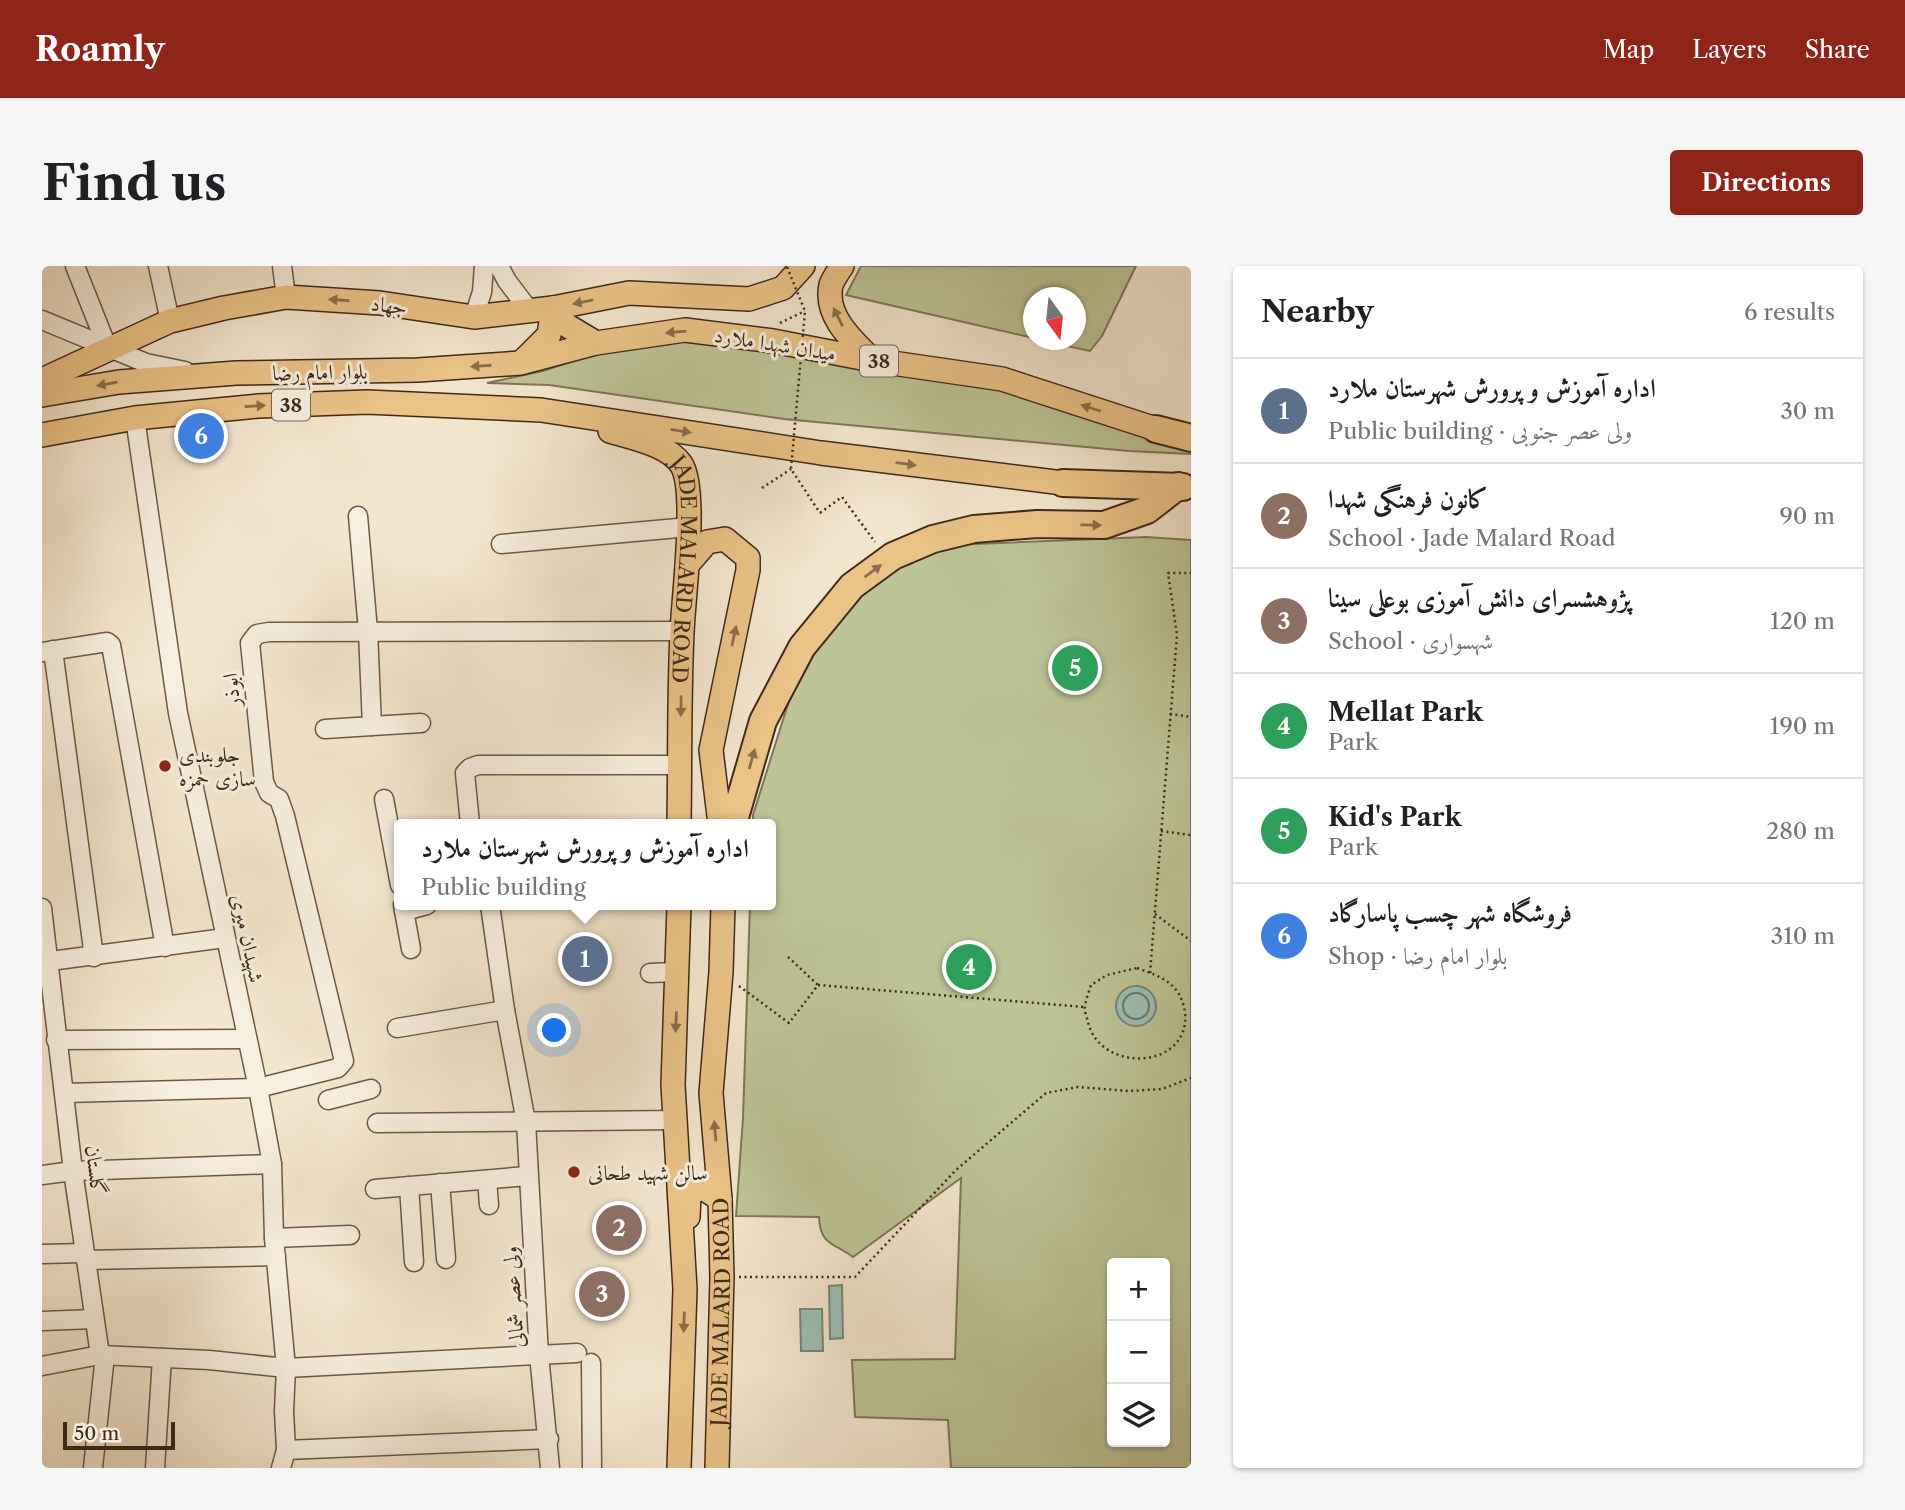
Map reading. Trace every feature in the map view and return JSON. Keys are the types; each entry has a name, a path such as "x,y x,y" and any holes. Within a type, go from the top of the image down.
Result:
{"highway":[{"name":"38","path":"1156,429 1191,438"},
{"name":"38","path":"1063,483 1185,487"},
{"path":"734,819 763,721 802,647 852,586 888,560 933,539 974,529 1037,524 1104,525 1147,510 1185,487"}],"main road":[{"name":"جهاد","path":"42,380 170,321 286,297 380,303 474,317 553,308 629,293 749,299 783,288 803,266"},
{"path":"842,266 831,285 834,313 847,335 872,360"},
{"path":"553,308 566,325 596,343"},
{"path":"521,363 549,335 553,308"},
{"name":"میدان شهدا ملارد","path":"596,343 685,330 773,341 872,360 1002,379 1156,429"},
{"name":"بلوار امام رضا","path":"42,395 119,382 236,373 418,370 521,363 596,343"},
{"name":"بلوار امام رضا","path":"42,435 135,418 258,406 367,402 541,410"},
{"name":"38","path":"541,410 821,453 1063,483"},
{"name":"JADE MALARD ROAD","path":"541,410 666,450 682,465 686,478 689,527 682,631 680,819"},
{"name":"JADE MALARD ROAD","path":"687,565 707,542 725,538 748,558 748,570 711,750 719,819"},
{"name":"JADE MALARD ROAD","path":"679,910 673,1084 685,1289 680,1468"},
{"name":"JADE MALARD ROAD","path":"717,1468 722,1277 720,1199 711,1093 721,972 723,910"},
{"path":"673,1084 682,1095 694,1099 711,1093"},
{"path":"685,1289 689,1196 700,1186 720,1199"}],"street":[{"path":"75,266 108,349"},
{"path":"158,266 170,321"},
{"path":"282,266 286,297"},
{"path":"474,317 482,292 484,266"},
{"path":"499,266 529,310"},
{"path":"42,320 146,363 206,376"},
{"name":"شهیدان میری","path":"135,418 178,713 272,1164 274,1238 286,1368 286,1450 281,1468"},
{"path":"358,516 368,631 372,726"},
{"path":"501,544 689,527"},
{"name":"ابوذر","path":"338,1068 344,1061 285,816 279,799 269,793 264,782 250,643 257,634 368,631 682,631"},
{"path":"93,957 47,651 107,642 111,645 165,947"},
{"path":"325,729 421,723"},
{"path":"470,819 465,773 478,765 680,765"},
{"path":"384,799 394,853"},
{"name":"گلستان","path":"42,910 45,962 65,1093 73,1171 94,1319 102,1355 93,1468"},
{"path":"404,910 411,949"},
{"name":"ولی عصر شمالی","path":"491,910 505,1010 526,1122 539,1355 550,1468"},
{"path":"45,962 225,938"},
{"path":"650,972 678,972"},
{"path":"397,1028 505,1010"},
{"path":"56,1040 246,1039"},
{"path":"65,1093 258,1088 338,1068 336,1097 371,1089"},
{"path":"377,1123 676,1120"},
{"path":"42,1175 73,1171 272,1164"},
{"path":"374,1189 527,1176"},
{"path":"487,1180 489,1205"},
{"path":"440,1184 446,1259"},
{"path":"409,1186 414,1262"},
{"path":"274,1238 350,1235"},
{"path":"42,1254 276,1256"},
{"path":"42,1321 94,1319"},
{"path":"42,1366 102,1355 286,1368 539,1355 584,1358 592,1468"},
{"path":"155,1468 162,1358"},
{"path":"286,1450 549,1439"}],"path":[{"path":"787,267 805,311 791,469 820,513 842,496 888,560"},
{"path":"781,321 805,311"},
{"path":"762,488 791,469"},
{"path":"1150,973 1177,635 1168,573 1191,573"},
{"path":"1170,713 1191,717"},
{"path":"1161,831 1191,835"},
{"path":"1154,914 1191,941"},
{"path":"788,957 818,985 1084,1007"},
{"path":"1137,968 1150,973 1163,978 1182,997 1187,1025 1177,1045 1155,1058 1126,1058 1101,1045 1090,1029 1084,1007 1091,985 1107,975 1137,968"},
{"path":"721,972 789,1023 818,985"},
{"path":"1185,1013 1191,1014"},
{"path":"722,1277 855,1277 956,1170 1046,1093 1077,1087 1129,1091 1162,1089 1191,1078"}],"green space":[{"path":"861,266 1136,266 1102,336 1090,351 1085,350 1086,287 1023,287 1023,336 846,295"},
{"path":"683,337 1001,385 1191,445 1191,454 1129,451 784,419 549,385 487,383 543,371 612,348"},
{"path":"1146,537 1191,540 1191,1468 951,1468 948,1420 855,1417 852,1360 955,1359 961,1178 853,1257 825,1238 819,1217 736,1216 743,1118 750,910 776,910 776,819 753,819 753,815 794,685 838,612 875,578 950,545"}],"water":[{"path":"1136,986 1150,992 1156,1006 1150,1020 1136,1026 1122,1020 1116,1006 1122,992"},
{"path":"842,1285 843,1338 830,1339 829,1286"},
{"path":"800,1309 822,1309 823,1351 801,1351"}],"place":[{"name":"فروشگاه شهر چسب پاسارگاد","path":"201,436"},
{"name":"Kid's Park","path":"1075,668"},
{"name":"جلوبندی سازی حمزه","path":"165,766"},
{"name":"اداره آموزش و پرورش شهرستان ملارد","path":"585,959"},
{"name":"Mellat Park","path":"969,967"},
{"name":"سالن شهید طحانی","path":"574,1172"},
{"name":"کانون فرهنگی شهدا","path":"619,1228"},
{"name":"پژوهشسرای دانش آموزی بوعلی سینا","path":"602,1294"}]}
